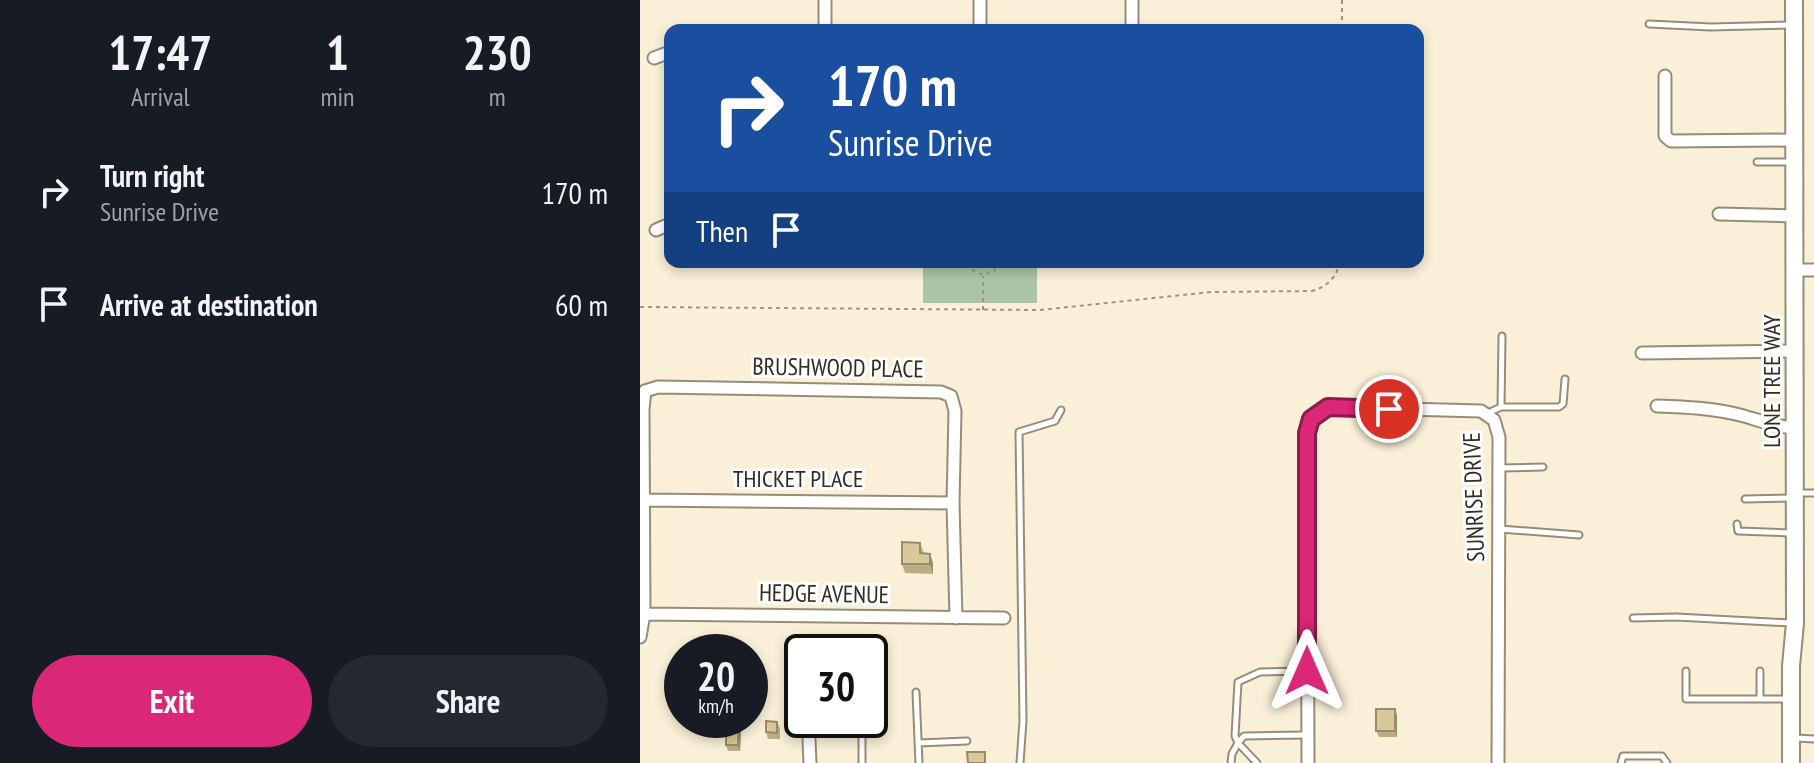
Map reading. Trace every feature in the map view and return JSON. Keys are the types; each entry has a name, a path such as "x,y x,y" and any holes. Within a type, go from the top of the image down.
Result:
{"main road":[{"name":"LONE TREE WAY","path":"1791,763 1795,623 1794,0"}],"street":[{"path":"825,0 825,24"},
{"path":"980,0 980,24"},
{"path":"1132,0 1132,24"},
{"path":"654,58 664,54"},
{"path":"1665,76 1665,136 1671,141 1795,140"},
{"path":"1719,214 1795,216"},
{"path":"656,230 664,227"},
{"path":"1796,270 1814,270"},
{"path":"1642,353 1796,351"},
{"name":"BRUSHWOOD PLACE","path":"643,500 645,391 658,387 941,392 951,396 955,411 953,503 956,618"},
{"path":"1657,406 1701,408 1741,415 1774,427 1795,428"},
{"name":"SUNRISE DRIVE","path":"1307,671 1307,433 1311,419 1328,407 1488,413 1494,420 1499,437 1498,763"},
{"path":"640,637 643,500"},
{"name":"THICKET PLACE","path":"643,500 953,503"},
{"name":"HEDGE AVENUE","path":"642,620 1004,618"},
{"path":"1307,671 1308,763"},
{"path":"809,739 810,763"}],"lane":[{"path":"1649,24 1711,27 1794,25"},
{"path":"1757,162 1795,162"},
{"path":"1501,407 1502,336"},
{"path":"1488,413 1501,407 1559,407 1563,404 1565,379"},
{"path":"1020,763 1023,721 1019,432 1055,421 1061,410"},
{"path":"1499,468 1543,467"},
{"path":"1745,499 1814,493"},
{"path":"1737,524 1738,531 1795,533"},
{"path":"1499,528 1579,535"},
{"path":"1633,618 1795,623"},
{"path":"1257,763 1235,736 1238,682 1260,672 1307,671"},
{"path":"1686,671 1686,699 1791,699"},
{"path":"1760,671 1760,699"},
{"path":"916,692 919,763"},
{"path":"1231,763 1232,754 1244,736 1308,735"},
{"path":"1791,737 1814,739"},
{"path":"862,738 862,763"},
{"path":"918,743 967,741"},
{"path":"1621,763 1623,756 1662,756 1667,763"}],"path":[{"path":"1342,0 1342,24"},
{"path":"971,268 983,275 995,268"},
{"path":"640,307 735,305 1040,310 1211,292 1312,291 1325,287 1337,268"},
{"path":"983,275 983,311"}],"green space":[{"path":"923,268 1037,268 1037,303 923,303"}],"building":[{"path":"902,542 920,543 920,553 930,554 930,564 902,564"},
{"path":"1376,709 1395,709 1395,731 1376,731"},
{"path":"768,721 777,722 777,733 768,732"},
{"path":"726,738 738,738 738,745 726,745"},
{"path":"967,752 985,752 985,763 968,763"}],"route":[{"path":"1307,671 1307,433 1311,419 1328,407 1389,409"}]}
